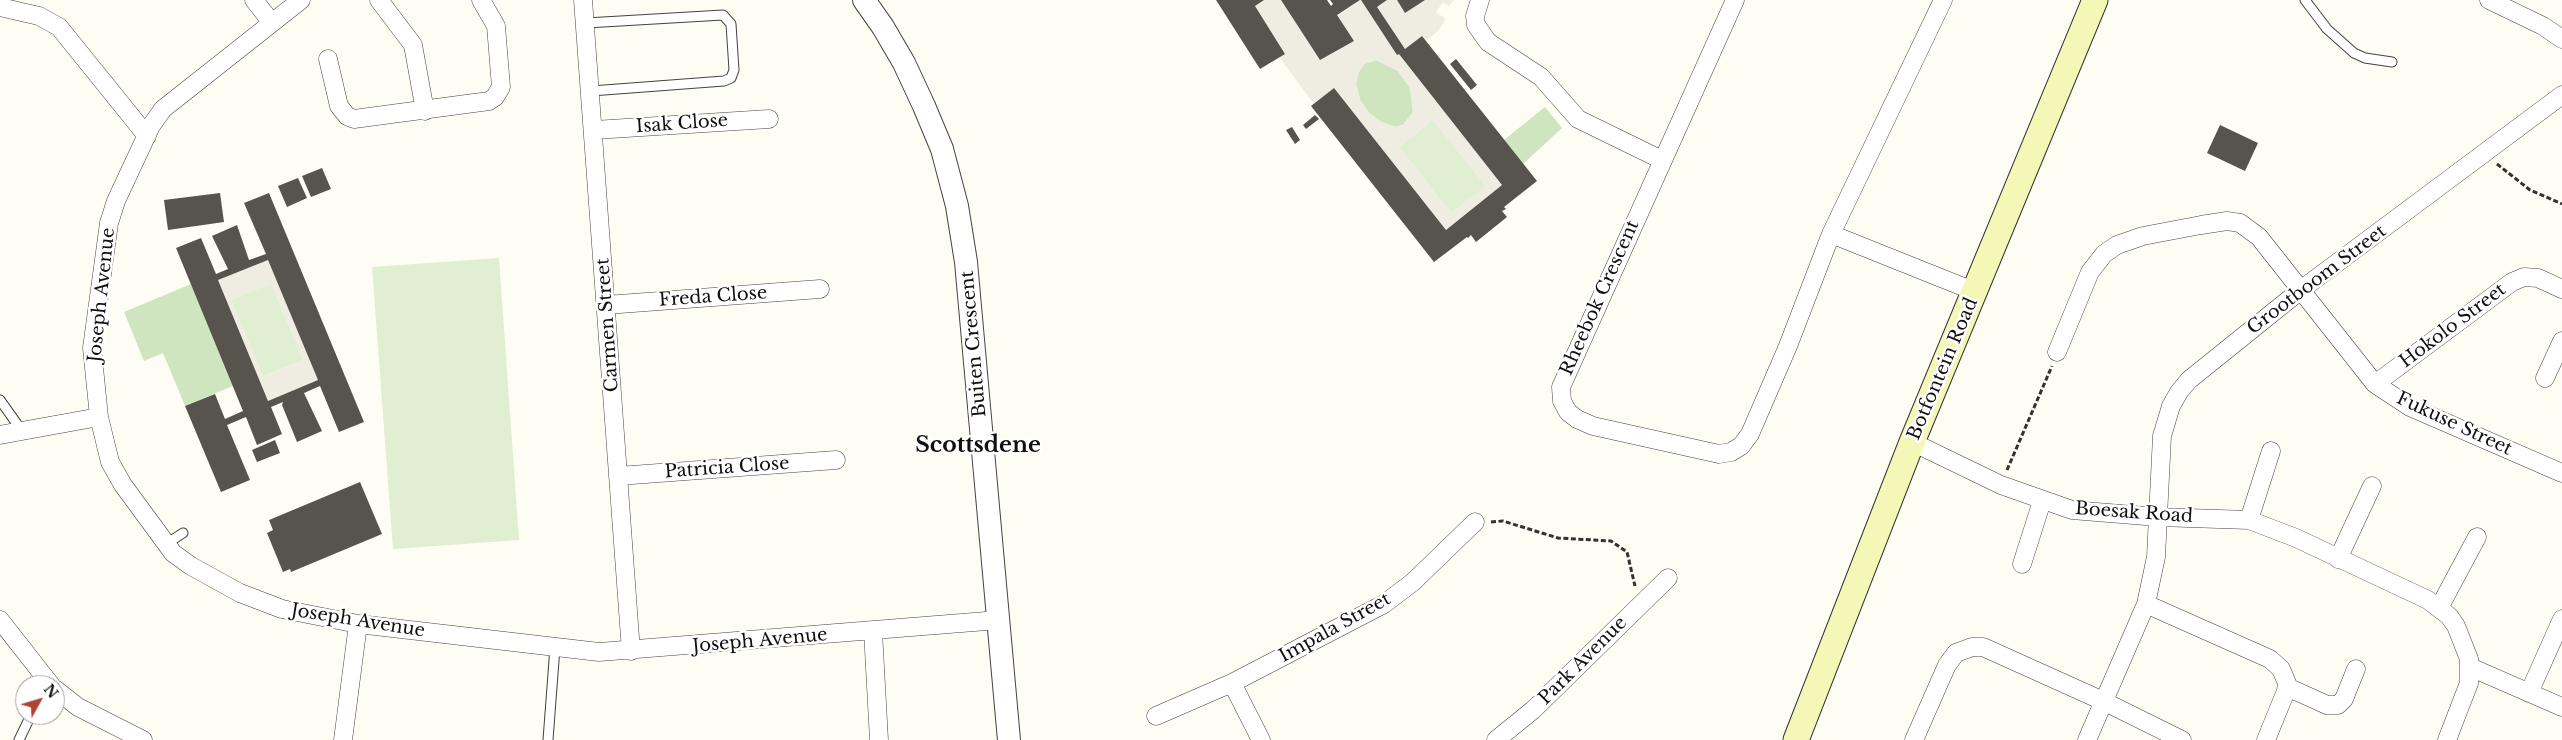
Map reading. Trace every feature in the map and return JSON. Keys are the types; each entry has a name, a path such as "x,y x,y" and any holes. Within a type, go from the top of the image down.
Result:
{"main road":[{"name":"Botfontein Road","path":"1796,740 1912,442 1976,292 2095,0"}],"street":[{"path":"254,0 272,22"},
{"name":"Joseph Avenue","path":"301,0 171,102 157,117 146,136 116,202 109,223 92,348 99,417 110,462 123,485 173,552 191,566 240,593 282,609 358,624 599,652 631,651 999,620"},
{"path":"380,0 413,45 425,111"},
{"path":"328,59 339,106 347,116 354,119 425,111 488,101 499,92 501,87 496,26 480,0"},
{"name":"Carmen Street","path":"583,0 631,651"},
{"name":"Buiten Crescent","path":"864,0 883,27 904,63 924,106 942,149 957,206 966,262 999,620 1008,740"},
{"path":"1480,0 1475,16 1476,25 1488,42 1541,77 1578,119 1662,160"},
{"name":"Rheebok Crescent","path":"1735,0 1561,387 1562,401 1568,412 1577,420 1593,426 1720,454 1731,452 1741,446 1750,434 1788,346 1831,234 1943,0"},
{"path":"2490,0 2543,26 2562,39"},
{"path":"0,7 39,16 59,27 146,136"},
{"name":"Grootboom Street","path":"2087,740 2146,604 2156,557 2162,436 2171,406 2179,392 2189,380 2302,289 2562,95"},
{"name":"Isak Close","path":"594,130 769,119"},
{"name":"Fukuse Street","path":"2056,352 2095,266 2104,254 2117,245 2143,236 2218,222 2240,223 2259,237 2376,384 2410,407 2562,472"},
{"path":"1831,234 1976,292"},
{"name":"Hokolo Street","path":"2376,384 2512,282 2524,277 2538,278 2562,289"},
{"name":"Freda Close","path":"606,305 820,289"},
{"path":"2545,378 2562,342"},
{"path":"0,435 99,417"},
{"name":"Boesak Road","path":"1912,442 2001,485 2042,502 2072,510 2158,518 2249,520 2296,538 2439,608 2449,616 2462,637 2470,667 2466,696 2447,740"},
{"path":"2249,520 2271,451"},
{"name":"Patricia Close","path":"618,476 836,460"},
{"path":"2338,559 2372,486"},
{"path":"2022,564 2042,502"},
{"name":"Impala Street","path":"1156,716 1232,683 1384,604 1413,582 1475,522"},
{"path":"2439,608 2477,537"},
{"name":"Park Avenue","path":"1500,739 1533,710 1668,578"},
{"path":"2146,604 2276,663 2285,676 2286,687 2266,740"},
{"path":"2529,693 2562,619"},
{"path":"0,620 42,675"},
{"path":"343,740 358,624"},
{"path":"873,631 879,740"},
{"path":"1917,739 1947,665 1956,653 1972,647 1983,647 2103,700 2182,740"},
{"path":"2470,667 2562,707"},
{"path":"2286,687 2327,705 2338,705 2344,699 2356,669"},
{"path":"1232,683 1261,740"},
{"path":"65,697 78,707 143,740"}],"lane":[{"path":"2305,0 2327,29 2354,53 2365,58 2392,62"},
{"path":"586,23 723,15 731,24 734,61 733,74 724,81 591,91"},
{"path":"0,400 22,431"},
{"path":"166,544 183,533"},
{"path":"548,740 555,647"},
{"path":"19,740 26,725"}],"path":[{"path":"2484,154 2530,190 2562,204"},
{"path":"2001,485 2056,352"},
{"path":"1475,522 1503,521 1558,538 1611,541 1627,552 1635,588 1643,602"}],"green space":[{"path":"1376,60 1398,71 1410,88 1413,112 1403,125 1396,127 1381,122 1369,113 1360,100 1356,83 1359,72 1364,64"},
{"path":"1545,107 1562,128 1523,164 1504,140"},
{"path":"1433,120 1486,186 1451,213 1399,147"},
{"path":"499,258 519,540 393,549 372,267"},
{"path":"271,283 303,360 263,376 231,300"},
{"path":"191,284 233,386 185,406 163,353 144,361 124,312"}],"shaded area":[{"path":"1264,0 1281,0 1320,60 1354,41 1337,15 1361,0 1397,55 1399,54 1502,185 1446,230 1334,88 1314,104 1279,57 1285,53 1255,6","holes":["1376,60 1398,71 1410,88 1413,112 1403,125 1396,127 1381,122 1369,113 1360,100 1356,83 1359,72 1364,64","1433,120 1485,186 1451,213 1399,147"]},
{"path":"1387,0 1397,0 1405,13 1424,0 1454,0 1449,6 1443,2 1436,12 1446,19 1438,31 1426,41 1422,36 1405,49 1377,7"},
{"path":"268,260 318,380 268,401 218,280","holes":["271,284 303,360 263,376 231,300"]}],"building":[{"path":"1216,0 1264,0 1255,6 1285,54 1260,69"},
{"path":"1281,0 1327,0 1331,6 1333,4 1330,0 1360,0 1337,15 1354,41 1320,60"},
{"path":"1361,0 1387,0 1377,7 1405,49 1422,36 1537,181 1504,207 1506,209 1502,211 1507,217 1476,242 1471,235 1434,262 1311,106 1334,88 1446,230 1502,185 1399,54 1397,55"},
{"path":"1397,0 1425,0 1405,13"},
{"path":"1456,59 1477,85 1471,90 1450,64"},
{"path":"1315,115 1319,119 1306,129 1303,125"},
{"path":"2220,125 2258,143 2245,171 2207,153"},
{"path":"1292,127 1300,140 1295,144 1286,130"},
{"path":"322,168 331,189 311,197 302,176"},
{"path":"298,178 307,198 287,207 278,186"},
{"path":"220,193 224,222 168,230 164,200"},
{"path":"269,193 364,422 339,432 320,386 304,393 322,431 297,442 282,405 283,402 271,407 282,434 257,445 246,417 227,425 250,480 221,492 185,406 215,394 225,419 243,411 176,248 201,238 216,274 228,269 212,236 237,225 249,260 266,254 244,203","holes":["268,260 318,380 268,401 218,280"]},
{"path":"275,440 280,453 257,462 252,450"},
{"path":"360,482 382,534 291,572 290,569 283,572 267,533 273,530 269,520"}],"district":[{"name":"Scottsdene","path":"978,446"}]}
